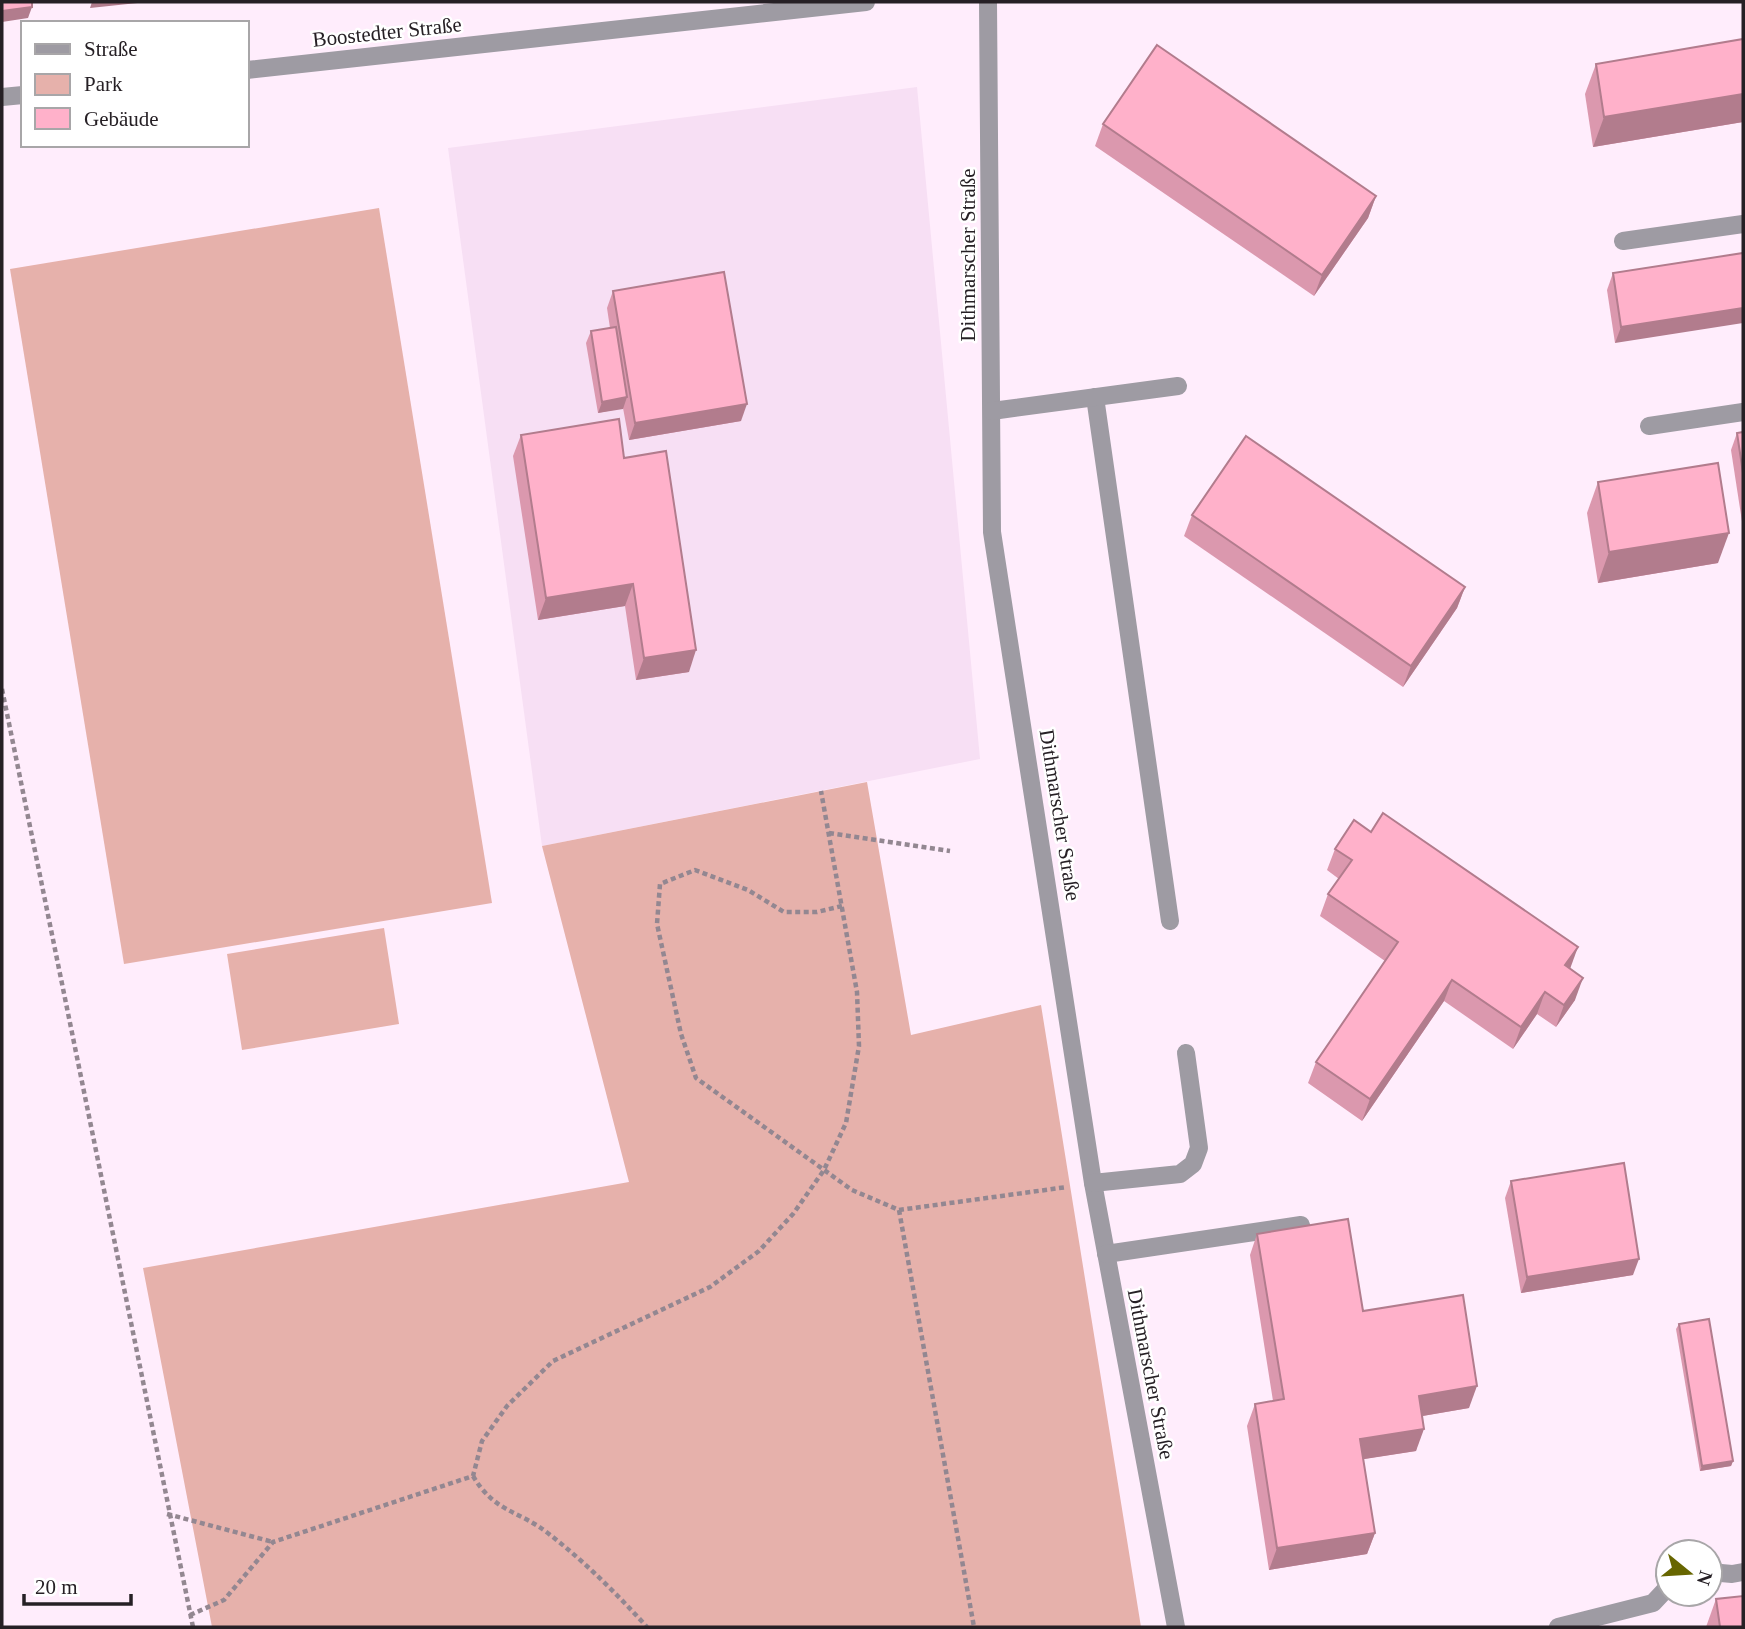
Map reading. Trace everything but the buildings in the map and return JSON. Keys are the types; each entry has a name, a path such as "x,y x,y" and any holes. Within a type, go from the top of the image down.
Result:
{"street":[{"name":"Boostedter Straße","path":"248,70 866,2"},
{"name":"Dithmarscher Straße","path":"988,2 992,532 1093,1183 1176,1627"},
{"path":"2,97 21,94"},
{"path":"1623,241 1743,224"},
{"path":"992,411 1178,386"},
{"path":"1095,397 1170,921"},
{"path":"1648,426 1743,412"},
{"path":"1093,1183 1180,1174 1193,1164 1199,1148 1186,1053"},
{"path":"1106,1254 1301,1225"},
{"path":"1724,1572 1743,1572"},
{"path":"1559,1627 1654,1602"}],"path":[{"path":"2,689 167,1514 193,1627"},
{"path":"646,1627 598,1573 546,1531 485,1497 473,1476 482,1441 507,1406 553,1361 710,1287 759,1251 793,1214 824,1170 846,1123 859,1046 857,992 821,791"},
{"path":"830,833 950,851"},
{"path":"842,906 817,912 784,912 748,890 695,870 660,884 657,924 681,1034 696,1078 852,1190 899,1210 1093,1183"},
{"path":"899,1210 974,1627"},
{"path":"191,1615 224,1600 273,1542 473,1476"},
{"path":"167,1514 273,1542"}],"shaded area":[{"path":"917,87 980,759 542,846 448,148"}],"green space":[{"path":"379,208 492,903 124,964 10,269"},
{"path":"867,782 911,1035 1041,1005 1141,1627 212,1627 143,1268 629,1182 542,846"},
{"path":"384,928 399,1024 242,1050 227,954"}]}
